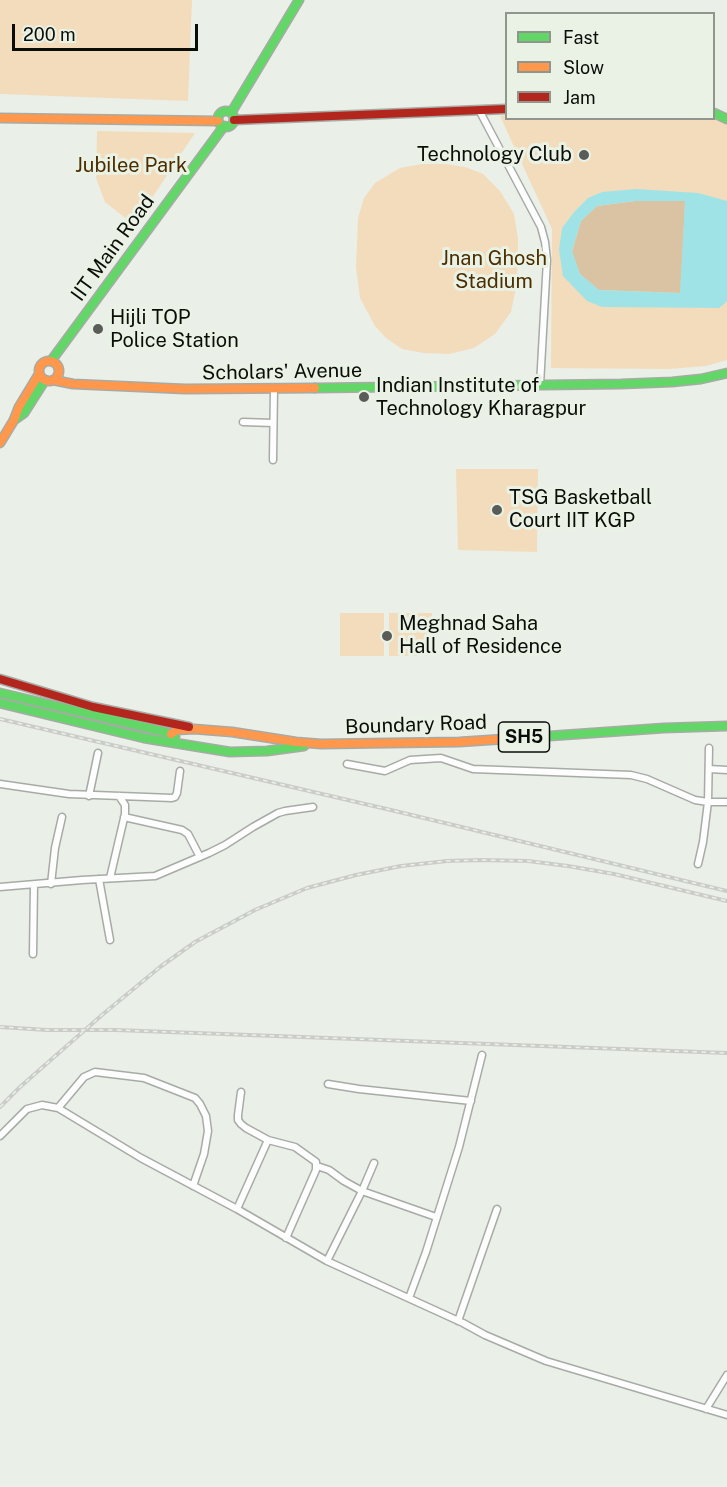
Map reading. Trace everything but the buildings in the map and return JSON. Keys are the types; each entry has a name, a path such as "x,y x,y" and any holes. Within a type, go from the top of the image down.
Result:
{"street":[{"path":"0,118 231,125 232,116 299,0"},
{"path":"221,124 219,116 226,111 232,116 505,109"},
{"path":"479,110 541,227 546,242 547,269 540,385"},
{"name":"IIT Main Road","path":"51,361 221,124"},
{"path":"0,443 14,420 24,412 46,378 57,376 59,370 51,361 42,363 39,368 46,378"},
{"name":"Scholars' Avenue","path":"46,378 66,384 185,389 621,384 701,379 727,373"},
{"path":"273,460 274,388"},
{"path":"243,422 273,423"},
{"path":"0,679 93,707 194,729"},
{"name":"SH5","path":"0,693 168,733 194,729"},
{"name":"Boundary Road","path":"0,703 144,738 230,752 267,751 321,744"},
{"name":"Boundary Road","path":"194,729 321,744 459,742 727,726"},
{"path":"230,752 232,732"},
{"path":"168,733 182,745"},
{"path":"698,864 708,802 709,748"},
{"path":"89,796 98,753"},
{"path":"347,764 389,771 410,760 434,758 448,760 473,770 631,775 695,800 727,802"},
{"path":"709,769 727,770"},
{"path":"0,784 89,796 172,798 177,793 180,771"},
{"path":"110,878 124,817 124,805 119,796"},
{"path":"0,887 151,877 225,845 278,813 313,807"},
{"path":"51,884 62,817"},
{"path":"124,817 182,830 188,834 200,857"},
{"path":"99,879 110,940"},
{"path":"33,954 34,885"},
{"path":"409,1298 459,1147 482,1055"},
{"path":"58,1108 84,1077 95,1072 144,1078 195,1098 206,1116 208,1131 204,1154 193,1186"},
{"path":"328,1084 471,1101"},
{"path":"242,1092 238,1120 246,1128 268,1140 295,1147 316,1162 316,1170 286,1238"},
{"path":"0,1136 27,1109 42,1105 58,1108 141,1158 237,1209 327,1261 485,1335 546,1361 727,1415"},
{"path":"237,1209 268,1140"},
{"path":"327,1261 374,1163"},
{"path":"317,1166 329,1170 362,1191 436,1217"},
{"path":"458,1321 497,1209"},
{"path":"706,1409 727,1375"}],"green space":[{"path":"0,0 192,0 188,101 0,94"},
{"path":"505,115 505,120 715,119 727,125 727,360 706,366 669,369 551,368 552,229 500,116"},
{"name":"Jubilee Park","path":"97,131 195,133 134,225 105,202 96,178"},
{"name":"Jnan Ghosh Stadium","path":"422,164 465,167 483,174 500,191 514,214 518,239 517,283 511,312 495,334 474,348 449,354 402,349 386,338 375,326 360,298 356,267 358,218 364,198 375,183 400,168"},
{"name":"TSG Basketball Court IIT KGP","path":"456,469 538,469 537,552 458,550"},
{"path":"340,613 384,613 384,656 340,656"},
{"path":"389,613 432,613 432,656 389,656"}],"shaded area":[{"path":"635,201 685,201 681,293 599,290 580,274 572,252 581,221 597,206"}],"water":[{"path":"636,189 698,193 727,201 727,301 719,308 602,307 587,301 563,276 559,250 562,228 588,198 602,192","holes":["635,201 685,201 680,293 599,290 580,274 572,251 581,221 597,206"]}],"railway":[{"path":"0,719 727,891"},
{"path":"0,1107 102,1015 160,967 195,942 255,910 307,888 401,866 447,861 528,861 614,874 727,901"},
{"path":"0,1027 727,1053"}],"traffic: fast":[{"path":"231,113 299,0"},
{"path":"226,111 232,113 234,119 232,125 226,127 220,125 218,119 220,113 226,111"},
{"path":"715,113 727,119"},
{"path":"51,361 224,126"},
{"path":"315,388 621,384 701,379 727,373"},
{"path":"14,420 24,413 45,380"},
{"path":"0,693 165,732 175,737"},
{"path":"0,703 144,738 230,752 267,751 304,746"},
{"path":"535,737 727,726"}],"traffic: slow":[{"path":"0,118 218,121"},
{"path":"49,361 56,364 59,371 56,378 49,381 42,378 39,371 42,364 49,361"},
{"path":"0,443 39,374"},
{"path":"53,380 73,384 185,389 315,388"},
{"path":"171,734 177,730 194,729 321,744 459,742 535,737"}],"traffic: jam":[{"path":"234,120 505,109"},
{"path":"0,679 93,707 189,727"}],"place":[{"name":"Technology Club","path":"584,155"},
{"name":"Hijli TOP Police Station","path":"98,329"},
{"name":"Indian Institute of Technology Kharagpur","path":"364,397"},
{"name":"TSG Basketball Court IIT KGP","path":"497,510"},
{"name":"Meghnad Saha Hall of Residence","path":"387,636"}]}
